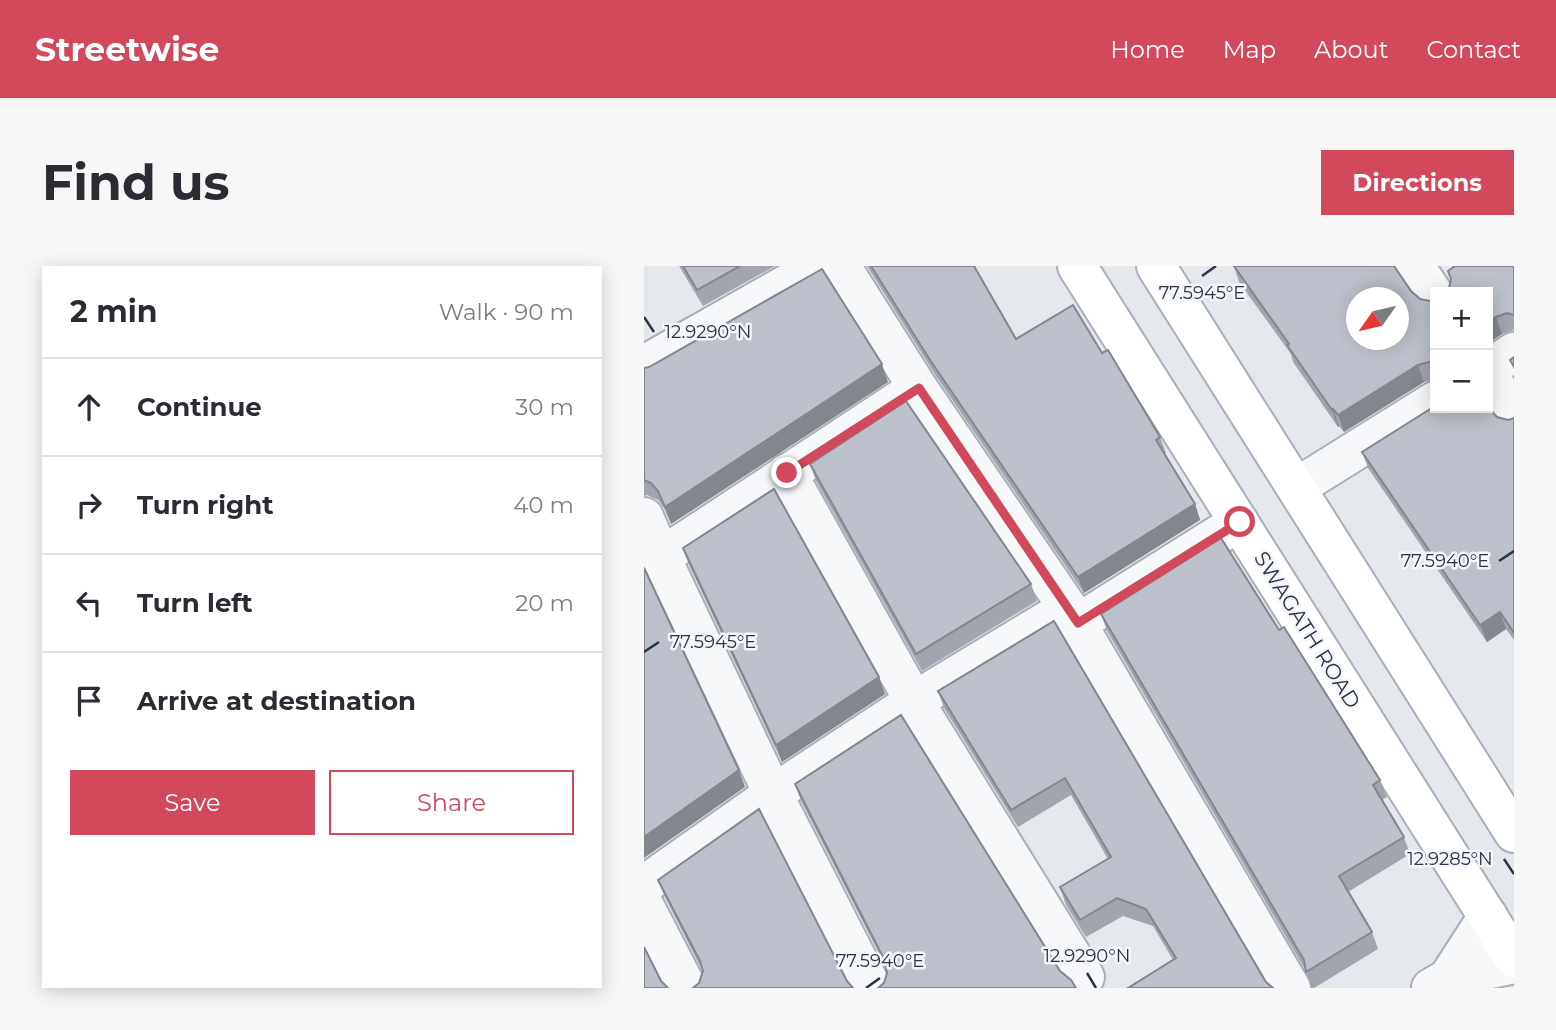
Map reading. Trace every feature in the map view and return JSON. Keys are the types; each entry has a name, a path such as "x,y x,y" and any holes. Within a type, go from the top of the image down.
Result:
{"main road":[{"name":"SWAGATH ROAD","path":"1077,266 1240,522 1501,909 1514,958"},
{"path":"1156,266 1514,833"}],"street":[{"path":"644,365 820,266"},
{"path":"841,266 919,388 1073,615 1291,988"},
{"path":"1415,266 1430,288"},
{"path":"1493,366 1514,352"},
{"path":"1493,382 1514,415"},
{"path":"661,557 919,388"},
{"path":"1297,487 1430,404"},
{"path":"787,473 914,701 1085,977"},
{"path":"644,517 773,794 872,988"},
{"path":"644,885 773,794 914,701 1240,522"},
{"path":"644,905 687,988"},
{"path":"1439,983 1501,909"},
{"path":"1439,983 1514,964"}],"building":[{"path":"683,266 740,266 697,290"},
{"path":"871,266 974,266 1016,339 1073,305 1102,353 1108,350 1160,437 1156,440 1195,504 1078,577 930,360"},
{"path":"1234,266 1394,266 1408,287 1346,287 1346,350 1409,350 1409,288 1420,299 1430,301 1430,362 1418,365 1338,415 1287,345 1289,344"},
{"path":"1455,266 1514,266 1514,315 1507,313 1493,319 1493,287 1449,287 1451,279 1448,271"},
{"path":"822,269 882,364 665,507 658,491 644,480 644,368"},
{"path":"906,401 1031,584 916,654 810,464"},
{"path":"1430,409 1430,413 1493,413 1497,417 1508,420 1514,418 1514,633 1500,612 1480,625 1362,452"},
{"path":"774,489 879,677 776,745 683,548"},
{"path":"1221,538 1279,630 1284,627 1380,780 1373,785 1404,837 1339,876 1372,932 1306,972 1304,960 1101,614"},
{"path":"644,568 739,770 644,837"},
{"path":"1054,621 1266,982 1273,988 1128,988 1176,958 1146,909 1117,898 1080,920 1060,887 1111,857 1065,778 1011,810 938,691"},
{"path":"901,715 1060,971 1076,988 878,988 884,983 887,973 885,961 795,784"},
{"path":"759,809 853,988 693,988 699,983 703,971 700,961 658,880"},
{"path":"644,947 661,981 668,988 644,988"}],"route":[{"path":"787,473 919,388 1078,623 1240,522"}]}
